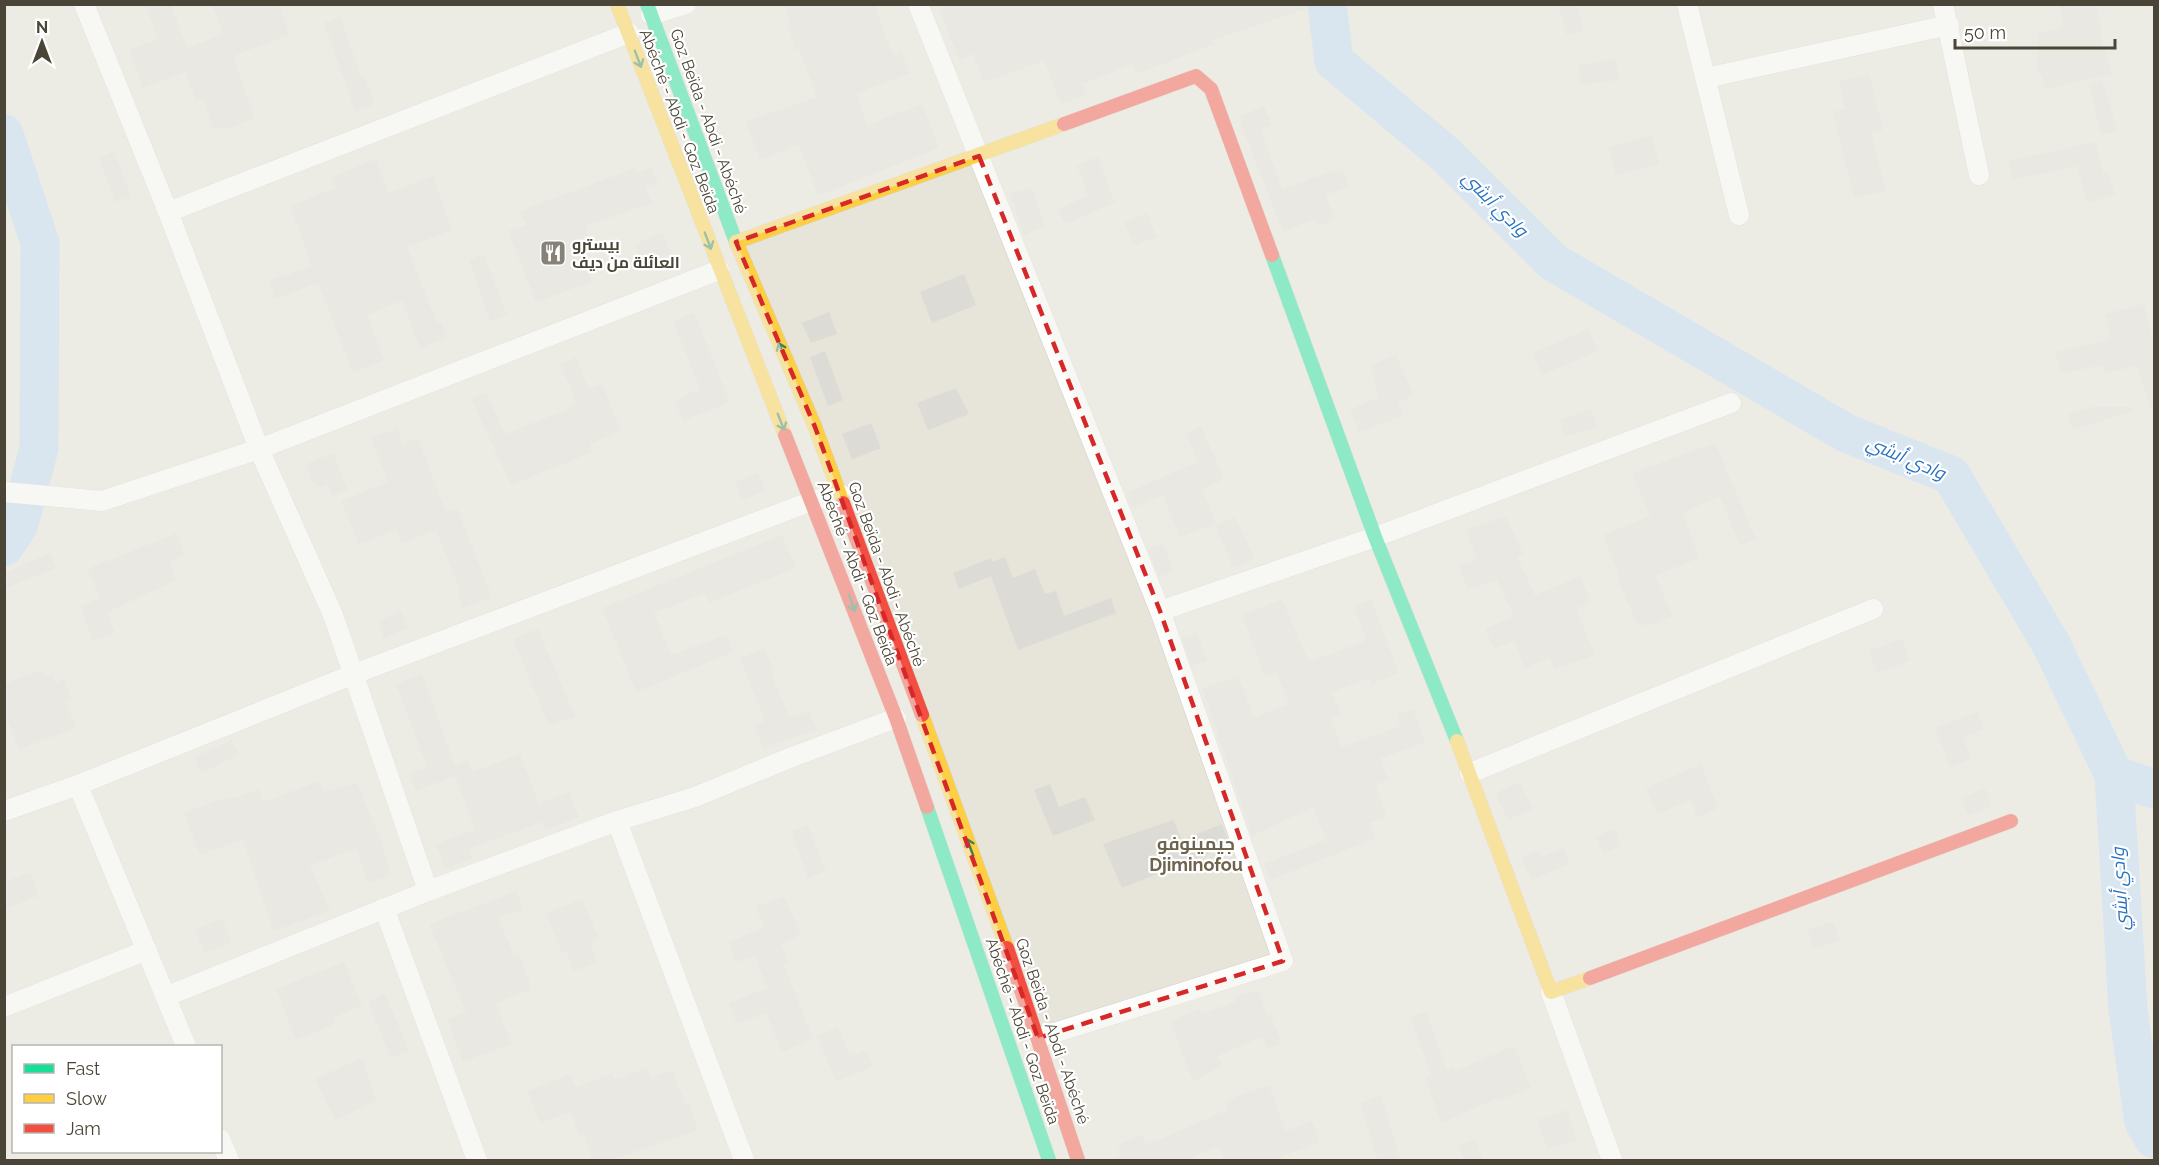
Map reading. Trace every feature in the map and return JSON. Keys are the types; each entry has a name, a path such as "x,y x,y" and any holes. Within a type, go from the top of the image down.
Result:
{"main road":[{"name":"Abéché - Abdi - Goz Beïda","path":"617,4 719,270 896,718 1049,1161"},
{"name":"Goz Beïda - Abdi - Abéché","path":"649,10 736,242 815,428 986,887 1078,1161"},
{"path":"736,242 980,156 1181,80 1196,76 1205,82 1211,89 1375,537 1470,773 1551,992 2011,821"},
{"path":"960,898 986,887"}],"street":[{"path":"84,4 168,212 259,449 322,588 354,674 428,891"},
{"path":"649,10 686,4"},
{"path":"918,4 1160,611 1283,961 1038,1038"},
{"path":"1687,4 1739,215"},
{"path":"1943,4 1979,175"},
{"path":"1706,78 1949,25"},
{"path":"168,212 628,33"},
{"path":"4,492 102,501 259,449 719,270"},
{"path":"1160,611 1375,537 1731,403"},
{"path":"4,811 78,786 354,674 812,501 839,493"},
{"path":"1470,773 1873,609"},
{"path":"167,996 428,891 617,820 695,797 896,718"},
{"path":"78,786 167,996 185,1045"},
{"path":"617,820 744,1161"},
{"path":"384,908 477,1161"},
{"path":"4,1007 147,950"},
{"path":"1551,992 1612,1161"},
{"path":"222,1144 229,1161"}],"highlighted area":[{"path":"979,156 1160,611 1283,961 1038,1038 815,427 736,242"}],"shaded area":[{"path":"5,5 2154,5 2154,1160 5,1160"}],"building":[{"path":"145,4 171,4 187,48 223,34 212,4 279,4 289,35 233,56 255,118 227,129 225,126 214,130 203,98 196,101 185,72 143,88 129,50 158,39"},
{"path":"784,4 874,4 893,55 901,52 910,73 856,94 867,125 922,104 939,148 818,196 799,145 761,160 745,122 817,97 799,49 796,50 787,26 791,24"},
{"path":"951,4 1308,4 1309,8 1212,40 1214,44 1137,74 1133,64 1082,84 1086,95 1061,104 1044,61 984,82 973,54 959,60 939,9"},
{"path":"2096,4 2103,35 2100,35 2112,74 2045,89 2041,74 2038,74 2038,34 2063,26 2060,6"},
{"path":"1578,5 1583,31 1566,35 1559,8"},
{"path":"340,17 361,76 364,75 375,104 355,111 324,23"},
{"path":"1616,59 1619,80 1581,85 1578,65"},
{"path":"1870,75 1883,130 1871,132 1886,191 1854,198 1833,112 1845,109 1839,81"},
{"path":"2102,80 2118,131 2101,135 2089,84"},
{"path":"1264,106 1272,125 1261,130 1282,189 1342,168 1349,186 1326,195 1335,219 1318,226 1315,219 1283,232 1238,117"},
{"path":"1652,135 1659,164 1616,175 1608,147"},
{"path":"2096,142 2103,174 2108,172 2115,195 2087,203 2077,166 2013,180 2008,161"},
{"path":"114,151 131,197 115,202 99,157"},
{"path":"1098,157 1115,203 1065,224 1058,209 1088,196 1077,165"},
{"path":"376,159 388,193 433,176 452,230 407,247 437,323 441,322 447,338 420,348 402,301 367,315 384,360 353,373 318,283 275,299 269,281 312,266 290,206 335,188 331,177"},
{"path":"652,167 658,183 645,187 652,203 586,226 589,236 577,240 592,282 536,302 508,231 526,225 520,211 635,168 637,173"},
{"path":"1031,187 1045,227 1024,235 1010,194"},
{"path":"1147,213 1157,237 1134,246 1124,222"},
{"path":"663,233 671,254 642,264 634,244"},
{"path":"484,254 507,315 490,321 469,260"},
{"path":"964,274 976,305 932,323 920,292"},
{"path":"2144,304 2152,336 2154,335 2154,407 2150,408 2137,365 2105,374 2102,365 2061,374 2055,352 2111,339 2105,314"},
{"path":"694,312 730,402 683,421 675,400 700,389 673,321"},
{"path":"829,312 837,334 811,343 802,323"},
{"path":"1588,329 1598,351 1542,375 1533,353"},
{"path":"825,351 843,400 828,406 810,357"},
{"path":"1396,355 1414,396 1398,402 1403,416 1359,432 1350,410 1379,397 1370,365"},
{"path":"576,357 589,389 602,384 621,431 590,444 593,452 511,485 471,399 486,393 505,434 569,409 568,406 576,402 560,364"},
{"path":"956,388 969,414 928,430 917,403"},
{"path":"2091,407 2133,407 2133,411 2073,430 2068,414"},
{"path":"1591,409 1597,427 1565,437 1559,420"},
{"path":"871,423 881,448 852,459 842,434"},
{"path":"1201,426 1224,479 1202,489 1216,523 1180,538 1163,495 1132,508 1126,493 1198,462 1186,433"},
{"path":"397,428 403,444 418,438 446,512 457,508 492,597 463,608 457,592 460,590 436,530 402,543 396,530 359,544 341,501 388,482 371,438"},
{"path":"1715,443 1756,539 1740,546 1720,497 1683,512 1699,558 1655,576 1673,616 1646,627 1645,623 1638,626 1617,579 1620,578 1603,535 1650,516 1632,473"},
{"path":"333,453 348,490 333,496 328,484 318,488 315,482 313,483 306,464"},
{"path":"758,473 765,491 742,500 735,482"},
{"path":"1506,516 1523,554 1517,557 1535,595 1580,576 1591,603 1576,609 1595,655 1554,669 1550,658 1525,668 1514,641 1494,649 1485,628 1514,617 1497,580 1468,590 1459,566 1477,560 1466,530"},
{"path":"1235,517 1255,558 1233,568 1215,525"},
{"path":"177,533 185,555 169,561 177,580 107,612 115,633 93,641 80,606 100,598 87,569"},
{"path":"782,535 796,568 709,603 705,593 654,613 671,655 726,635 733,652 636,692 602,608"},
{"path":"1163,544 1174,572 1159,577 1148,549"},
{"path":"50,553 56,568 6,588 4,573"},
{"path":"1005,557 1013,578 1035,569 1045,594 1056,591 1064,616 1111,598 1116,613 1018,650 991,576 959,589 953,573 991,558 992,562"},
{"path":"1282,599 1309,662 1367,640 1353,606 1371,599 1399,673 1371,684 1369,678 1332,692 1341,714 1330,718 1342,747 1401,726 1396,715 1413,709 1425,742 1380,759 1388,780 1376,785 1387,817 1370,823 1376,838 1270,880 1264,864 1326,840 1313,807 1252,836 1202,688 1238,676 1254,718 1289,704 1277,673 1265,677 1242,615"},
{"path":"401,611 408,628 384,638 378,621"},
{"path":"538,629 575,716 549,726 513,639"},
{"path":"1197,633 1207,661 1192,666 1182,638"},
{"path":"1902,639 1910,661 1877,673 1869,651"},
{"path":"765,648 775,674 772,676 790,718 809,711 817,730 763,748 754,725 765,721 740,658"},
{"path":"42,670 45,678 53,675 55,683 64,679 72,699 66,701 76,728 19,749 4,712 4,684"},
{"path":"422,674 455,765 468,760 472,772 520,754 539,804 569,792 579,817 545,830 541,822 469,849 473,858 445,869 436,844 475,829 455,776 416,791 409,773 427,767 396,684"},
{"path":"1977,712 1984,729 1963,737 1971,759 1950,767 1935,728"},
{"path":"232,740 239,755 201,773 194,757"},
{"path":"1701,764 1718,808 1697,817 1691,800 1657,814 1646,788"},
{"path":"319,781 323,792 357,783 381,840 391,875 368,883 356,849 310,865 330,911 273,931 243,839 200,855 184,813 227,797 228,800 259,789 264,802"},
{"path":"1520,782 1533,809 1508,820 1495,793"},
{"path":"1050,784 1059,807 1085,797 1095,820 1053,836 1034,790"},
{"path":"1985,788 1992,806 1968,816 1961,798"},
{"path":"1173,820 1182,840 1222,824 1230,845 1122,888 1103,844"},
{"path":"808,825 826,871 808,878 791,831"},
{"path":"1615,829 1621,846 1603,853 1596,836"},
{"path":"1563,848 1570,864 1531,880 1521,857 1539,850 1542,857"},
{"path":"31,872 38,896 4,909 4,882"},
{"path":"517,891 523,909 498,918 514,954 518,952 532,989 496,1003 511,1044 463,1062 447,1019 466,1012 429,924"},
{"path":"784,896 801,935 781,944 789,963 784,965 813,1039 782,1052 766,1013 737,1024 729,1003 767,988 755,956 736,962 728,942 764,928 756,907"},
{"path":"582,899 599,939 590,943 597,962 574,971 566,952 562,953 546,913"},
{"path":"222,918 232,943 204,953 195,929"},
{"path":"1833,921 1840,940 1814,949 1807,930"},
{"path":"344,962 362,1006 333,1018 335,1024 296,1040 276,989"},
{"path":"1258,990 1267,1016 1270,1014 1282,1043 1267,1049 1262,1037 1218,1056 1222,1065 1193,1082 1170,1021 1200,1009 1202,1014 1236,1001 1235,997"},
{"path":"385,993 409,1051 391,1058 368,1002"},
{"path":"1426,1011 1447,1070 1453,1067 1455,1071 1514,1046 1531,1088 1497,1101 1496,1099 1441,1123 1425,1077 1431,1075 1410,1017"},
{"path":"838,1027 850,1056 866,1050 873,1066 836,1082 817,1036"},
{"path":"362,1058 377,1101 335,1120 315,1079"},
{"path":"647,1067 651,1078 672,1070 686,1105 689,1104 698,1130 608,1161 593,1161 583,1133 579,1134 571,1112 540,1123 527,1091 570,1074 576,1087 612,1074 614,1079 620,1078"},
{"path":"1269,1085 1286,1131 1312,1121 1320,1142 1272,1161 1224,1161 1219,1146 1185,1161 1108,1161 1122,1154 1118,1145 1142,1135 1146,1144 1161,1139 1228,1109 1225,1101"},
{"path":"1381,1095 1401,1161 1378,1161 1360,1103"},
{"path":"1567,1110 1577,1140 1547,1149 1537,1120"},
{"path":"1475,1140 1483,1161 1464,1161 1458,1146"}],"waterway":[{"name":"وادي أبشي","path":"1327,4 1334,61 1445,154 1553,262 1846,433 1951,475 2051,644 2114,775 2128,1010 2144,1122 2154,1139"},
{"path":"4,134 40,243 39,448 19,524 4,547"},
{"path":"2114,775 2154,789"}],"traffic: fast":[{"path":"647,4 736,242"},
{"path":"1272,255 1375,537 1457,741"},
{"path":"927,807 1049,1160"}],"traffic: slow":[{"path":"617,4 785,435"},
{"path":"736,242 1064,124"},
{"path":"736,242 815,427 843,503"},
{"path":"922,715 1007,948"},
{"path":"1457,741 1551,992 1590,978"}],"traffic: jam":[{"path":"1064,124 1196,76 1211,89 1272,255"},
{"path":"785,435 896,718 927,807"},
{"path":"843,503 922,715"},
{"path":"1590,978 2011,821"},
{"path":"1007,948 1078,1160"}],"place":[{"name":"بيسترو العائلة من ديف","path":"553,253"}],"district":[{"name":"جيمينوفو Djiminofou","path":"1196,854"}]}
